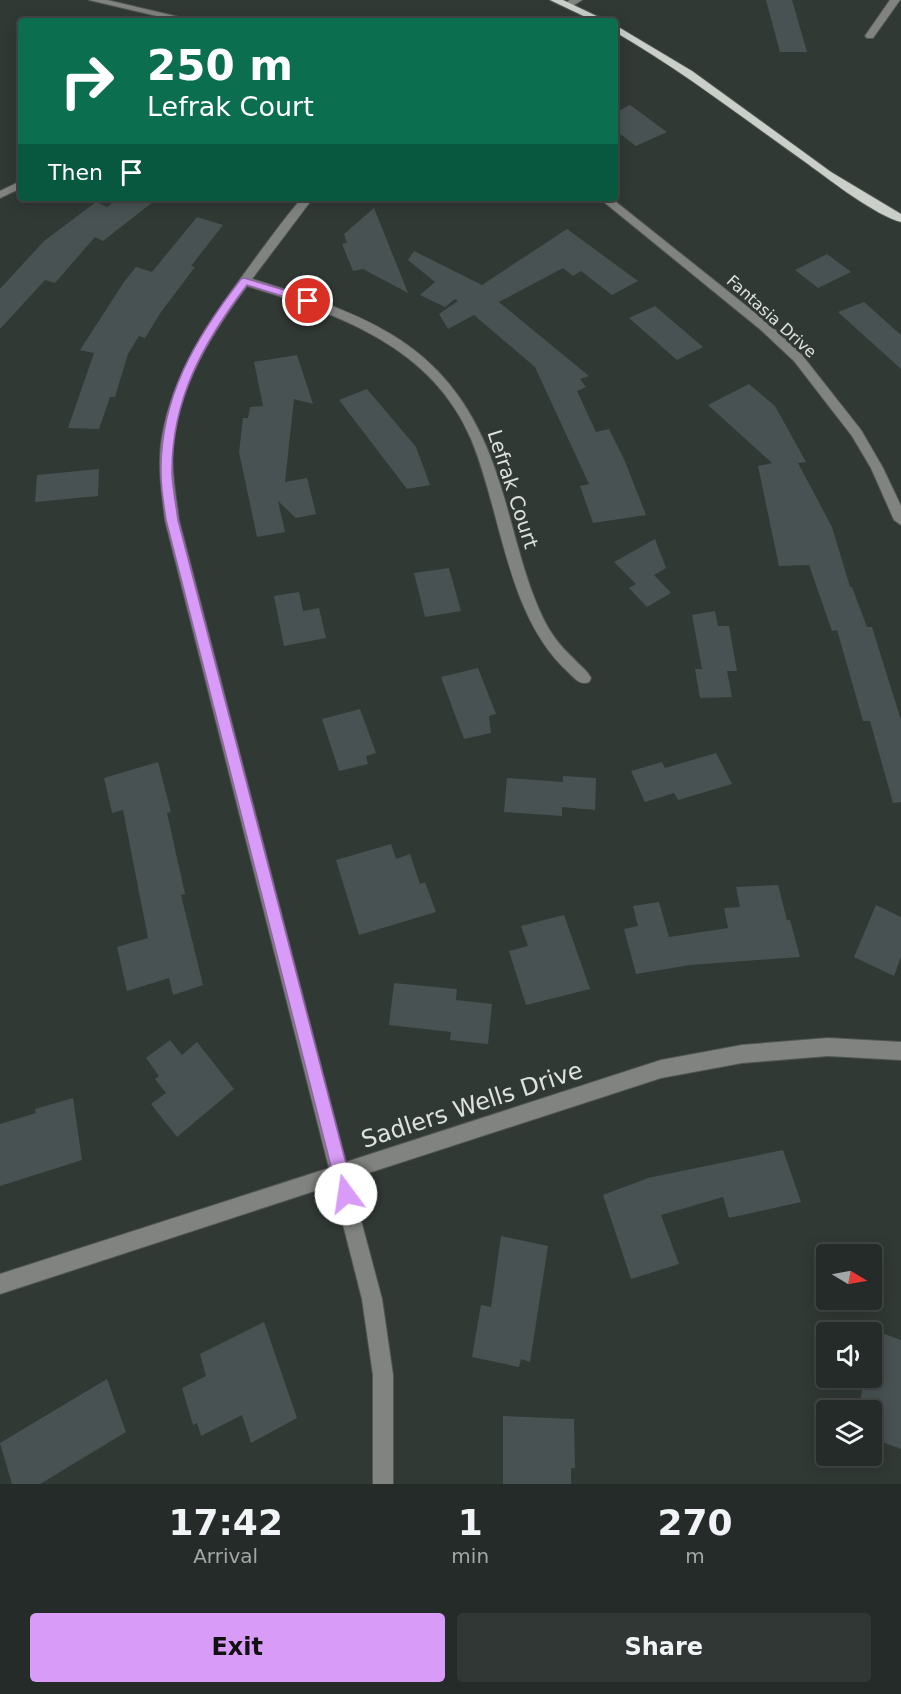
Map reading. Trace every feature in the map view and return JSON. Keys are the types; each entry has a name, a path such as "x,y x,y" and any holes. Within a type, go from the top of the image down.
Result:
{"main road":[{"path":"555,0 573,3 597,18"},
{"path":"618,30 674,61 840,183 901,219"}],"street":[{"path":"94,0 177,18"},
{"path":"870,36 895,0"},
{"path":"0,195 18,186"},
{"path":"306,201 215,320 200,346 178,393 168,439 166,476 172,520 372,1299 384,1375 385,1459 382,1484"},
{"name":"Fantasia Drive","path":"608,201 765,327 798,358 857,433 878,468 901,518"},
{"name":"Lefrak Court","path":"244,281 329,307 364,323 397,343 427,367 445,386 468,418 483,449 533,616 548,642 584,678"},
{"name":"Sadlers Wells Drive","path":"0,1284 661,1070 742,1054 828,1047 901,1051"}],"building":[{"path":"766,0 792,0 807,52 780,52"},
{"path":"630,105 667,132 636,146 618,132 618,111"},
{"path":"114,201 154,201 103,241 95,237 55,283 45,280 0,329 0,289 44,241 96,202 107,207"},
{"path":"374,208 408,293 363,269 353,271 342,244 347,243 344,234"},
{"path":"197,217 223,225 191,266 195,267 161,312 145,338 139,336 128,354 115,397 110,397 99,429 68,428 94,353 80,350 136,267 152,272"},
{"path":"567,229 638,281 612,295 581,271 573,276 563,268 499,302 589,376 580,379 586,387 577,391 596,432 609,429 624,459 646,515 593,523 580,486 589,484 535,367 474,315 448,329 439,314 458,301 455,299 445,307 420,295 435,282 408,260 414,251 482,285"},
{"path":"827,254 851,272 818,288 795,270"},
{"path":"864,302 901,335 901,369 838,312"},
{"path":"655,306 703,347 677,360 629,318"},
{"path":"297,355 313,404 294,399 285,482 307,478 316,514 296,518 278,501 285,532 257,537 239,452 243,418 248,418 250,407 263,406 254,362"},
{"path":"749,384 775,406 806,462 798,463 832,527 850,587 852,587 867,627 872,627 901,720 901,802 893,803 870,721 863,721 837,630 832,631 809,565 779,566 758,466 772,463 708,405"},
{"path":"367,389 416,447 430,485 407,489 339,400"},
{"path":"99,469 98,496 35,502 37,475"},
{"path":"655,539 666,568 654,575 671,593 647,607 629,588 636,584 614,562"},
{"path":"449,568 461,611 425,617 414,573"},
{"path":"299,592 303,611 319,608 326,638 284,646 274,596"},
{"path":"715,611 718,626 729,626 737,671 727,671 732,697 700,698 695,669 702,669 692,615"},
{"path":"478,668 496,714 489,716 491,733 464,739 441,677"},
{"path":"360,709 376,753 366,756 368,764 339,771 322,719"},
{"path":"716,753 732,784 678,800 674,793 645,802 631,771 662,762 665,768"},
{"path":"158,762 171,812 167,813 185,894 181,895 203,985 173,995 169,978 127,991 117,947 148,938 123,810 112,813 104,778"},
{"path":"563,776 596,778 595,810 562,807 562,816 504,812 507,778 563,782"},
{"path":"391,844 396,859 410,854 420,884 425,882 436,912 359,935 336,860"},
{"path":"778,885 800,957 690,965 636,974 624,929 638,926 633,906 659,902 669,937 728,928 724,908 740,907 736,887"},
{"path":"876,905 901,917 901,957 894,976 854,957"},
{"path":"564,915 590,989 526,1005 509,951 528,946 521,926"},
{"path":"394,983 457,989 456,1000 492,1004 488,1044 450,1040 451,1032 389,1025"},
{"path":"170,1040 182,1055 197,1042 234,1089 177,1137 151,1104 166,1093 155,1079 159,1076 146,1058"},
{"path":"73,1098 82,1160 0,1186 0,1124 36,1113 35,1109"},
{"path":"783,1150 801,1202 729,1218 723,1197 661,1215 679,1264 631,1279 603,1195 648,1178"},
{"path":"501,1236 548,1246 530,1362 521,1359 519,1367 472,1357 481,1305 491,1307"},
{"path":"264,1322 297,1418 251,1443 242,1415 201,1436 197,1423 193,1425 182,1388 206,1376 200,1354"},
{"path":"882,1333 901,1340 901,1449 882,1442 882,1400 861,1400 862,1388 882,1388"},
{"path":"107,1379 126,1432 40,1484 12,1484 0,1443"},
{"path":"503,1416 574,1419 575,1468 571,1468 571,1484 503,1484"}],"route":[{"path":"308,301 244,281 215,320 195,354 178,393 168,439 166,476 172,520 346,1194"}]}
